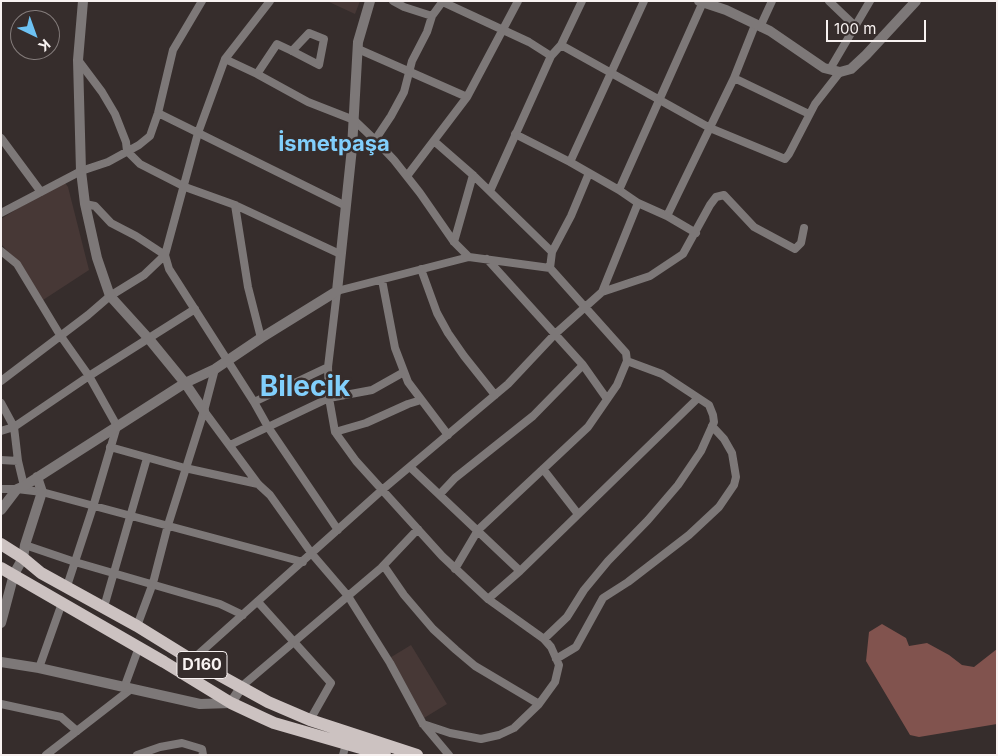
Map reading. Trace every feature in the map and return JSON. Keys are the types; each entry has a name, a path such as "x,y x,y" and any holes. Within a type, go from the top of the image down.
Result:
{"main road":[{"name":"D160","path":"1,544 24,552 41,573 104,607 192,660 270,703 310,720 417,755"},
{"name":"D160","path":"1,568 231,702 274,724 344,749 385,755"}],"street":[{"path":"83,1 78,60 81,171 85,204 97,258 110,296 149,339 185,384 258,484 270,496 312,554 348,596 390,663 423,724 449,755"},
{"path":"1,213 81,171 108,162 139,145 150,136 158,113 173,50 202,1"},
{"path":"1,381 110,296 144,275 165,255 185,187 198,133 225,59 270,1"},
{"path":"370,1 358,42 354,120 328,367 329,398 335,432 356,461 455,569 488,599 544,639 551,646 559,665 555,682 539,704 514,728 499,735 481,739 450,733 423,724"},
{"path":"393,1 404,7 432,16"},
{"path":"375,140 404,92 412,60 427,32 432,16 443,1 529,42 551,56"},
{"path":"407,176 467,97 518,1"},
{"path":"490,191 551,56 561,45 582,1"},
{"path":"570,162 644,1"},
{"path":"667,216 758,26 772,1"},
{"path":"829,1 854,25"},
{"path":"561,45 710,128 785,159 835,71 854,25 870,1"},
{"path":"620,190 701,2 726,10 758,26 824,68 835,71 851,69 916,1"},
{"path":"257,74 277,44 319,65 324,40 309,33 292,51"},
{"path":"358,49 467,97"},
{"path":"225,59 308,102 354,120 375,140 407,176 454,242 469,257"},
{"path":"78,60 102,92 115,114 126,142 127,152 140,164 185,187 235,205 340,254"},
{"path":"734,78 809,114"},
{"path":"158,113 346,206"},
{"path":"515,134 570,162 620,190 638,203 667,216 696,233"},
{"path":"1,138 41,192"},
{"path":"434,141 473,175 552,252"},
{"path":"550,268 552,252 571,216 589,173"},
{"path":"454,242 473,175"},
{"path":"192,660 382,490 496,395 555,334 602,292 650,276 683,254 710,205 716,198 724,195 746,221 795,249 801,243 804,228"},
{"path":"602,292 638,203"},
{"path":"85,204 95,206 111,223 136,236 165,255 170,269 268,427 338,530"},
{"path":"235,205 248,287 261,338"},
{"path":"1,251 17,264 60,335 89,376 117,426 67,586"},
{"path":"1,510 21,487 185,384 215,369 337,291 469,257 550,268 626,353 627,361 617,385 588,427 478,530 455,569"},
{"path":"487,259 583,365 607,399"},
{"path":"422,269 434,306 448,333 496,395"},
{"path":"382,280 395,348 408,382 448,435"},
{"path":"1,431 14,427 89,376 195,309"},
{"path":"544,639 567,617 584,590 608,561 648,520 678,485 701,451 714,422 714,415 709,404 698,399 662,374 627,361"},
{"path":"440,494 455,478 533,416 583,365"},
{"path":"254,402 328,367"},
{"path":"137,626 153,583 168,525 204,411 215,369"},
{"path":"230,445 329,398 372,390 404,372"},
{"path":"488,599 520,571 698,399"},
{"path":"335,432 366,423 421,400"},
{"path":"1,403 14,427 21,487"},
{"path":"556,659 576,647 604,598 689,535 720,507 734,485 736,477 732,453 724,438 712,426"},
{"path":"110,448 185,468 258,484"},
{"path":"104,607 147,458"},
{"path":"1,460 18,461"},
{"path":"410,467 520,571"},
{"path":"543,469 578,514"},
{"path":"1,623 14,574 24,552 42,492 37,477"},
{"path":"1,490 21,487 42,492 303,562"},
{"path":"1,662 39,668 200,704 231,702 242,686 384,566 418,529"},
{"path":"24,552 75,562 153,583 220,604 243,615"},
{"path":"384,566 404,595 433,629 456,650 475,666 539,704"},
{"path":"258,602 331,683 310,720"},
{"path":"39,668 62,603"},
{"path":"46,755 127,689 139,647"},
{"path":"263,718 270,703"},
{"path":"1,704 61,717 77,731"},
{"path":"137,755 160,746 182,743 202,749 203,755"}],"shaded area":[{"path":"327,1 360,1 355,14"},
{"path":"63,180 68,187 89,270 43,300 15,259 1,244 1,219"},
{"path":"882,624 906,638 909,646 927,643 949,655 962,665 974,667 997,649 997,724 919,737 910,735 866,661 869,632"},
{"path":"411,645 447,704 424,718 388,659"}],"district":[{"name":"İsmetpaşa","path":"334,144"},
{"name":"Bilecik","path":"305,388"}]}
